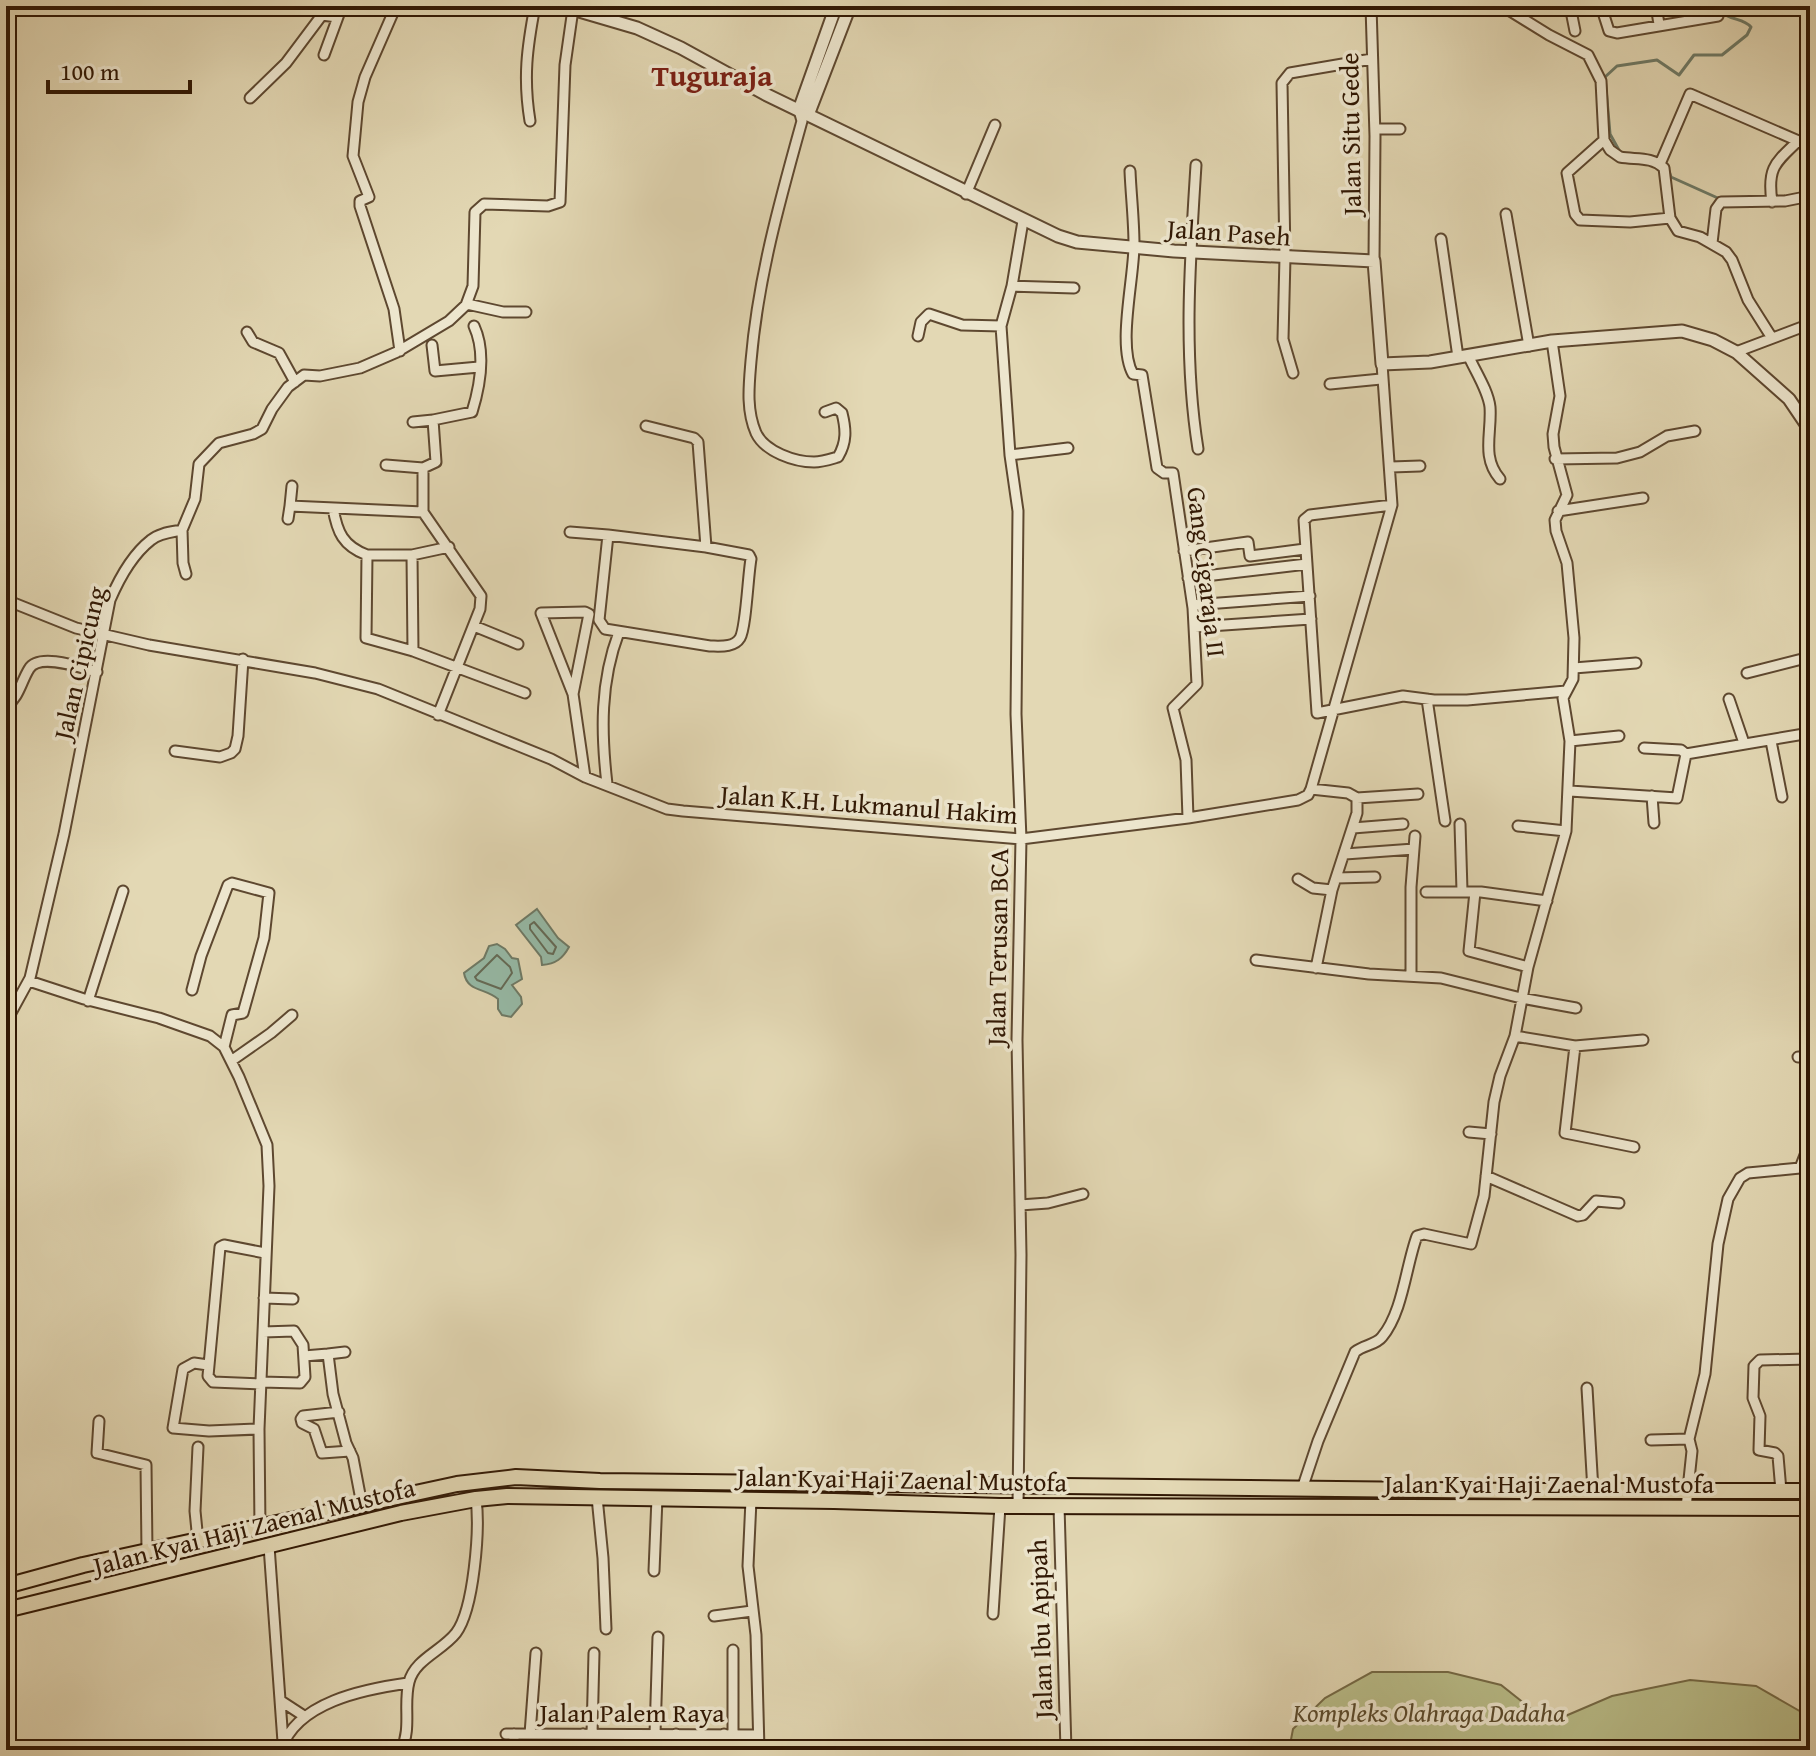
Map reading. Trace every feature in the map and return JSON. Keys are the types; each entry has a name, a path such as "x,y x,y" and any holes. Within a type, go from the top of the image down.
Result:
{"main road":[{"name":"Jalan Kyai Haji Zaenal Mustofa","path":"6,1586 83,1565 379,1500 457,1484 516,1477 1164,1488 1810,1491"},
{"path":"533,1497 536,1479"},
{"path":"734,1499 735,1482"},
{"path":"834,1501 835,1484"},
{"path":"1162,1505 1164,1488"},
{"path":"1345,1507 1348,1489"},
{"path":"1517,1508 1518,1491"},
{"name":"Jalan Kyai Haji Zaenal Mustofa","path":"6,1610 379,1519 476,1499 597,1497 1000,1506 1810,1508"},
{"path":"379,1500 379,1519"},
{"path":"83,1565 89,1591"}],"street":[{"path":"324,55 342,6"},
{"path":"396,6 365,77 358,102 353,149 369,197 360,203 394,309 400,351"},
{"path":"530,121 525,57 535,6"},
{"path":"825,412 836,408 842,413 845,447 838,457 816,462 788,457 764,444 756,433 748,401 764,261 836,6"},
{"path":"803,115 850,6"},
{"name":"Jalan Situ Gede","path":"1371,6 1375,129 1374,261"},
{"path":"1570,6 1575,31"},
{"path":"1601,6 1609,31 1617,33 1718,16"},
{"path":"1656,6 1659,24"},
{"path":"1502,7 1588,55 1601,81 1604,140 1610,150 1620,157 1660,161"},
{"path":"186,574 182,530 195,499 199,464 219,443 262,429 272,409 304,375 320,376 360,368 400,351 449,321 464,307 473,286 475,212 484,204 548,206 560,202 568,8"},
{"name":"Jalan Paseh","path":"568,8 637,28 670,43 803,115 1023,221 1077,242 1190,252 1374,261"},
{"path":"250,98 286,63 322,15 337,17"},
{"path":"1293,373 1283,339 1285,257 1281,97 1284,79 1290,73 1372,59"},
{"path":"1660,161 1672,141 1690,94 1810,146"},
{"path":"966,194 995,125"},
{"path":"1375,129 1400,129"},
{"path":"1604,140 1567,174 1575,214 1580,220 1630,222 1670,218"},
{"path":"1772,199 1770,172 1798,141"},
{"path":"1660,161 1667,174 1670,218 1678,231 1712,243 1726,252 1748,300 1772,338"},
{"path":"1196,165 1190,252 1189,377 1198,449"},
{"path":"1130,171 1134,246"},
{"path":"1712,243 1719,204 1810,196"},
{"path":"1506,214 1529,346"},
{"name":"Jalan Terusan BCA","path":"1018,1506 1020,1205 1017,1040 1021,839 1016,714 1018,511 1010,455 1001,326 1012,286 1023,221"},
{"path":"1441,239 1463,356 1490,407 1489,460 1500,479"},
{"name":"Gang Cigaraja II","path":"1134,246 1127,330 1128,366 1133,374 1142,375 1157,468 1164,473 1173,473 1193,605 1197,684 1173,708 1188,770 1188,818"},
{"path":"1374,261 1392,505 1311,789 1348,793 1357,798 1418,794"},
{"path":"1012,286 1074,288"},
{"path":"464,307 526,312"},
{"path":"918,336 921,322 929,314 962,325 1001,326"},
{"path":"1736,352 1810,324"},
{"path":"413,422 472,412 481,346 474,326"},
{"path":"1382,364 1430,362 1552,341 1682,331 1713,340 1736,352 1789,399 1810,430"},
{"path":"247,332 253,342 279,353 295,382"},
{"path":"1302,1489 1351,1360 1357,1349 1379,1340 1386,1331 1417,1236 1424,1234 1471,1244 1486,1176 1500,1076 1515,1036 1528,967 1566,831 1570,741 1563,698 1573,679 1574,638 1567,563 1555,520 1567,495 1555,459 1553,434 1560,396 1552,341"},
{"path":"432,345 435,371 479,367"},
{"path":"1330,384 1381,379"},
{"path":"386,465 423,468 436,462 433,420"},
{"path":"646,426 694,438 698,442 706,547"},
{"path":"1555,459 1617,458 1640,452 1667,436 1695,431"},
{"path":"1010,455 1068,448"},
{"path":"1391,467 1420,466"},
{"path":"423,468 423,512 481,596 474,626 438,715"},
{"path":"288,519 292,486"},
{"path":"1558,511 1643,498"},
{"path":"1392,505 1305,516 1317,713 1403,696 1467,700 1566,691"},
{"path":"290,506 423,512"},
{"path":"333,508 340,538 356,551 367,555 412,555 449,547"},
{"name":"Jalan Cipicung","path":"6,1022 29,981 64,834 110,600 129,565 152,538 182,530"},
{"path":"570,532 608,535 745,552 750,557 741,637 738,641 725,647 710,646 605,629 599,620 608,535"},
{"path":"1184,551 1248,542 1250,556 1305,549"},
{"path":"367,555 366,638 413,651 525,693"},
{"path":"412,555 413,651"},
{"path":"1188,578 1307,564"},
{"path":"1193,605 1310,596"},
{"path":"6,600 69,626 104,634"},
{"path":"573,694 589,614 541,613 573,694 585,777"},
{"path":"1195,627 1311,619"},
{"path":"474,626 518,644"},
{"path":"607,784 602,708 607,674 619,632"},
{"name":"Jalan K.H. Lukmanul Hakim","path":"104,634 149,645 315,673 378,689 667,809 1021,839 1188,818 1298,800 1308,795 1311,789"},
{"path":"1747,673 1810,657"},
{"path":"175,751 220,757 235,749 243,659"},
{"path":"6,707 22,688 32,664 54,661 97,672"},
{"path":"559,661 579,661"},
{"path":"1574,668 1636,663"},
{"path":"1427,699 1445,821"},
{"path":"1729,699 1744,743"},
{"path":"1644,748 1681,750 1686,754 1810,733"},
{"path":"1570,741 1619,736"},
{"path":"1771,741 1782,797"},
{"path":"1570,791 1679,796 1686,754"},
{"path":"1652,796 1654,823"},
{"path":"1316,968 1332,890 1353,828 1357,798"},
{"path":"1353,828 1403,824"},
{"path":"1460,824 1462,891"},
{"path":"1518,826 1566,831"},
{"path":"1411,976 1411,887 1415,836"},
{"path":"1345,854 1414,849"},
{"path":"1336,878 1375,877"},
{"path":"1298,879 1313,888 1332,890"},
{"path":"192,990 201,956 228,885 232,883 269,893 264,938 242,1014 232,1015 224,1047"},
{"path":"88,1001 123,891"},
{"path":"1426,892 1462,891 1547,901"},
{"path":"1475,892 1469,951 1528,967"},
{"path":"1256,960 1441,978 1576,1008"},
{"path":"29,981 210,1036 224,1047 266,1142 259,1429 260,1528"},
{"path":"231,1061 292,1015"},
{"path":"1515,1036 1575,1046 1643,1040"},
{"path":"1575,1046 1565,1133 1634,1147"},
{"path":"1798,1057 1810,1057"},
{"path":"1488,1072 1500,1076"},
{"path":"1469,1132 1491,1134"},
{"path":"1686,1508 1692,1451 1689,1439 1705,1374 1718,1244 1728,1199 1744,1175 1755,1171 1800,1168 1803,1157 1810,1149"},
{"path":"1486,1176 1578,1216 1583,1215 1596,1201 1619,1203"},
{"path":"1020,1205 1048,1203 1083,1194"},
{"path":"263,1332 294,1331 303,1345 305,1377 300,1383 213,1382 208,1376 208,1365 220,1247 224,1245 265,1253"},
{"path":"264,1298 293,1299"},
{"path":"304,1356 345,1352"},
{"path":"328,1354 333,1394 362,1505"},
{"path":"1781,1491 1778,1456 1759,1450 1757,1445 1760,1416 1753,1398 1754,1366 1760,1360 1810,1359"},
{"path":"208,1365 191,1363 183,1369 173,1428 209,1431 259,1429"},
{"path":"1587,1388 1593,1491"},
{"path":"339,1412 303,1416 301,1419 302,1423 314,1429 322,1453 350,1451"},
{"path":"99,1421 97,1453 146,1465 147,1552"},
{"path":"1651,1440 1689,1439"},
{"path":"198,1447 195,1511 198,1541"},
{"path":"597,1497 606,1629"},
{"path":"654,1571 657,1498"},
{"path":"401,1750 408,1729 408,1683 424,1660 456,1633 465,1615 478,1546 476,1499"},
{"path":"751,1500 748,1566 756,1635 759,1750"},
{"path":"993,1614 1000,1506"},
{"name":"Jalan Ibu Apipah","path":"1059,1506 1066,1750"},
{"path":"269,1546 282,1746"},
{"path":"714,1616 752,1611"},
{"path":"655,1734 658,1637"},
{"path":"724,1750 728,1734 733,1650"},
{"path":"530,1734 536,1653"},
{"path":"582,1750 588,1734 594,1653"},
{"path":"282,1746 304,1716 334,1702 408,1683"},
{"path":"281,1701 304,1716"},
{"name":"Jalan Palem Raya","path":"514,1750 510,1734 758,1735"},
{"path":"676,1734 676,1750"}],"green space":[{"name":"Kompleks Olahraga Dadaha","path":"1372,1672 1448,1672 1501,1685 1549,1723 1612,1696 1690,1680 1756,1686 1810,1717 1810,1750 1289,1750 1293,1729 1325,1698"}],"water":[{"path":"537,909 558,938 569,947 558,960 542,965 541,957 516,925"},
{"path":"497,944 512,958 518,959 522,979 512,985 522,1004 511,1017 502,1015 498,1009 498,999 469,984 464,973 484,958 489,946"}],"waterway":[{"path":"1620,152 1610,134 1605,77 1617,66 1657,60 1679,75 1694,55 1722,55 1747,35 1751,27 1726,15 1717,6"},
{"path":"1669,171 1671,177 1720,199"}],"district":[{"name":"Tuguraja","path":"712,75"}]}
